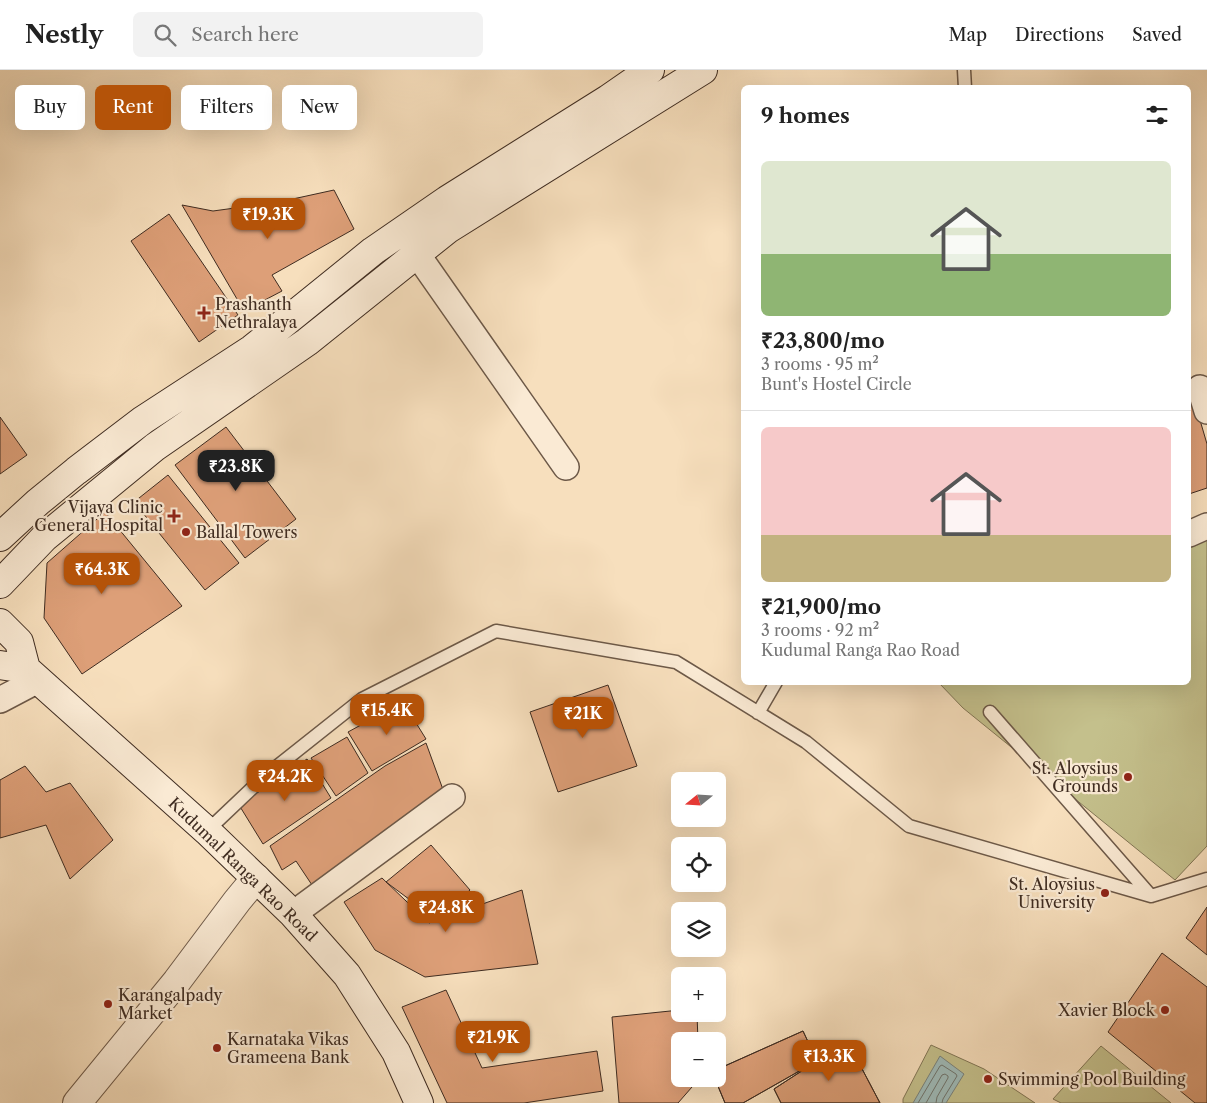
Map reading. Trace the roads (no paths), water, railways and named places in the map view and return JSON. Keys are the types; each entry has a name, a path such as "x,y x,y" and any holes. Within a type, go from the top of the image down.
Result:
{"main road":[{"path":"0,537 38,502 76,471 143,420 252,349 382,245 446,200 608,99 650,70"},
{"path":"0,584 44,538 155,447 307,342 448,229 703,70"},
{"path":"0,623 19,642 16,669"},
{"name":"Kudumal Ranga Rao Road","path":"16,669 207,831 294,914 347,974 396,1052 419,1103"},
{"path":"77,1103 177,981 256,878"}],"street":[{"path":"417,254 566,467"},
{"path":"1191,533 1207,526"},
{"path":"0,700 16,669"},
{"path":"294,914 452,797"}],"lane":[{"path":"964,70 965,85"},
{"path":"207,831 265,776 362,699 496,631 676,662 806,742 909,826 1152,896 1207,879"},
{"path":"758,713 774,685"},
{"path":"990,712 1152,896"}],"water":[{"path":"940,1056 964,1074 946,1103 913,1103"}],"place":[{"name":"Prashanth Nethralaya","path":"204,313"},
{"name":"Vijaya Clinic General Hospital","path":"174,516"},
{"name":"Ballal Towers","path":"186,532"},
{"name":"St. Aloysius Grounds","path":"1128,777"},
{"name":"St. Aloysius University","path":"1105,893"},
{"name":"Karangalpady Market","path":"108,1004"},
{"name":"Xavier Block","path":"1165,1010"},
{"name":"Karnataka Vikas Grameena Bank","path":"217,1048"},
{"name":"Swimming Pool Building","path":"988,1079"}]}
